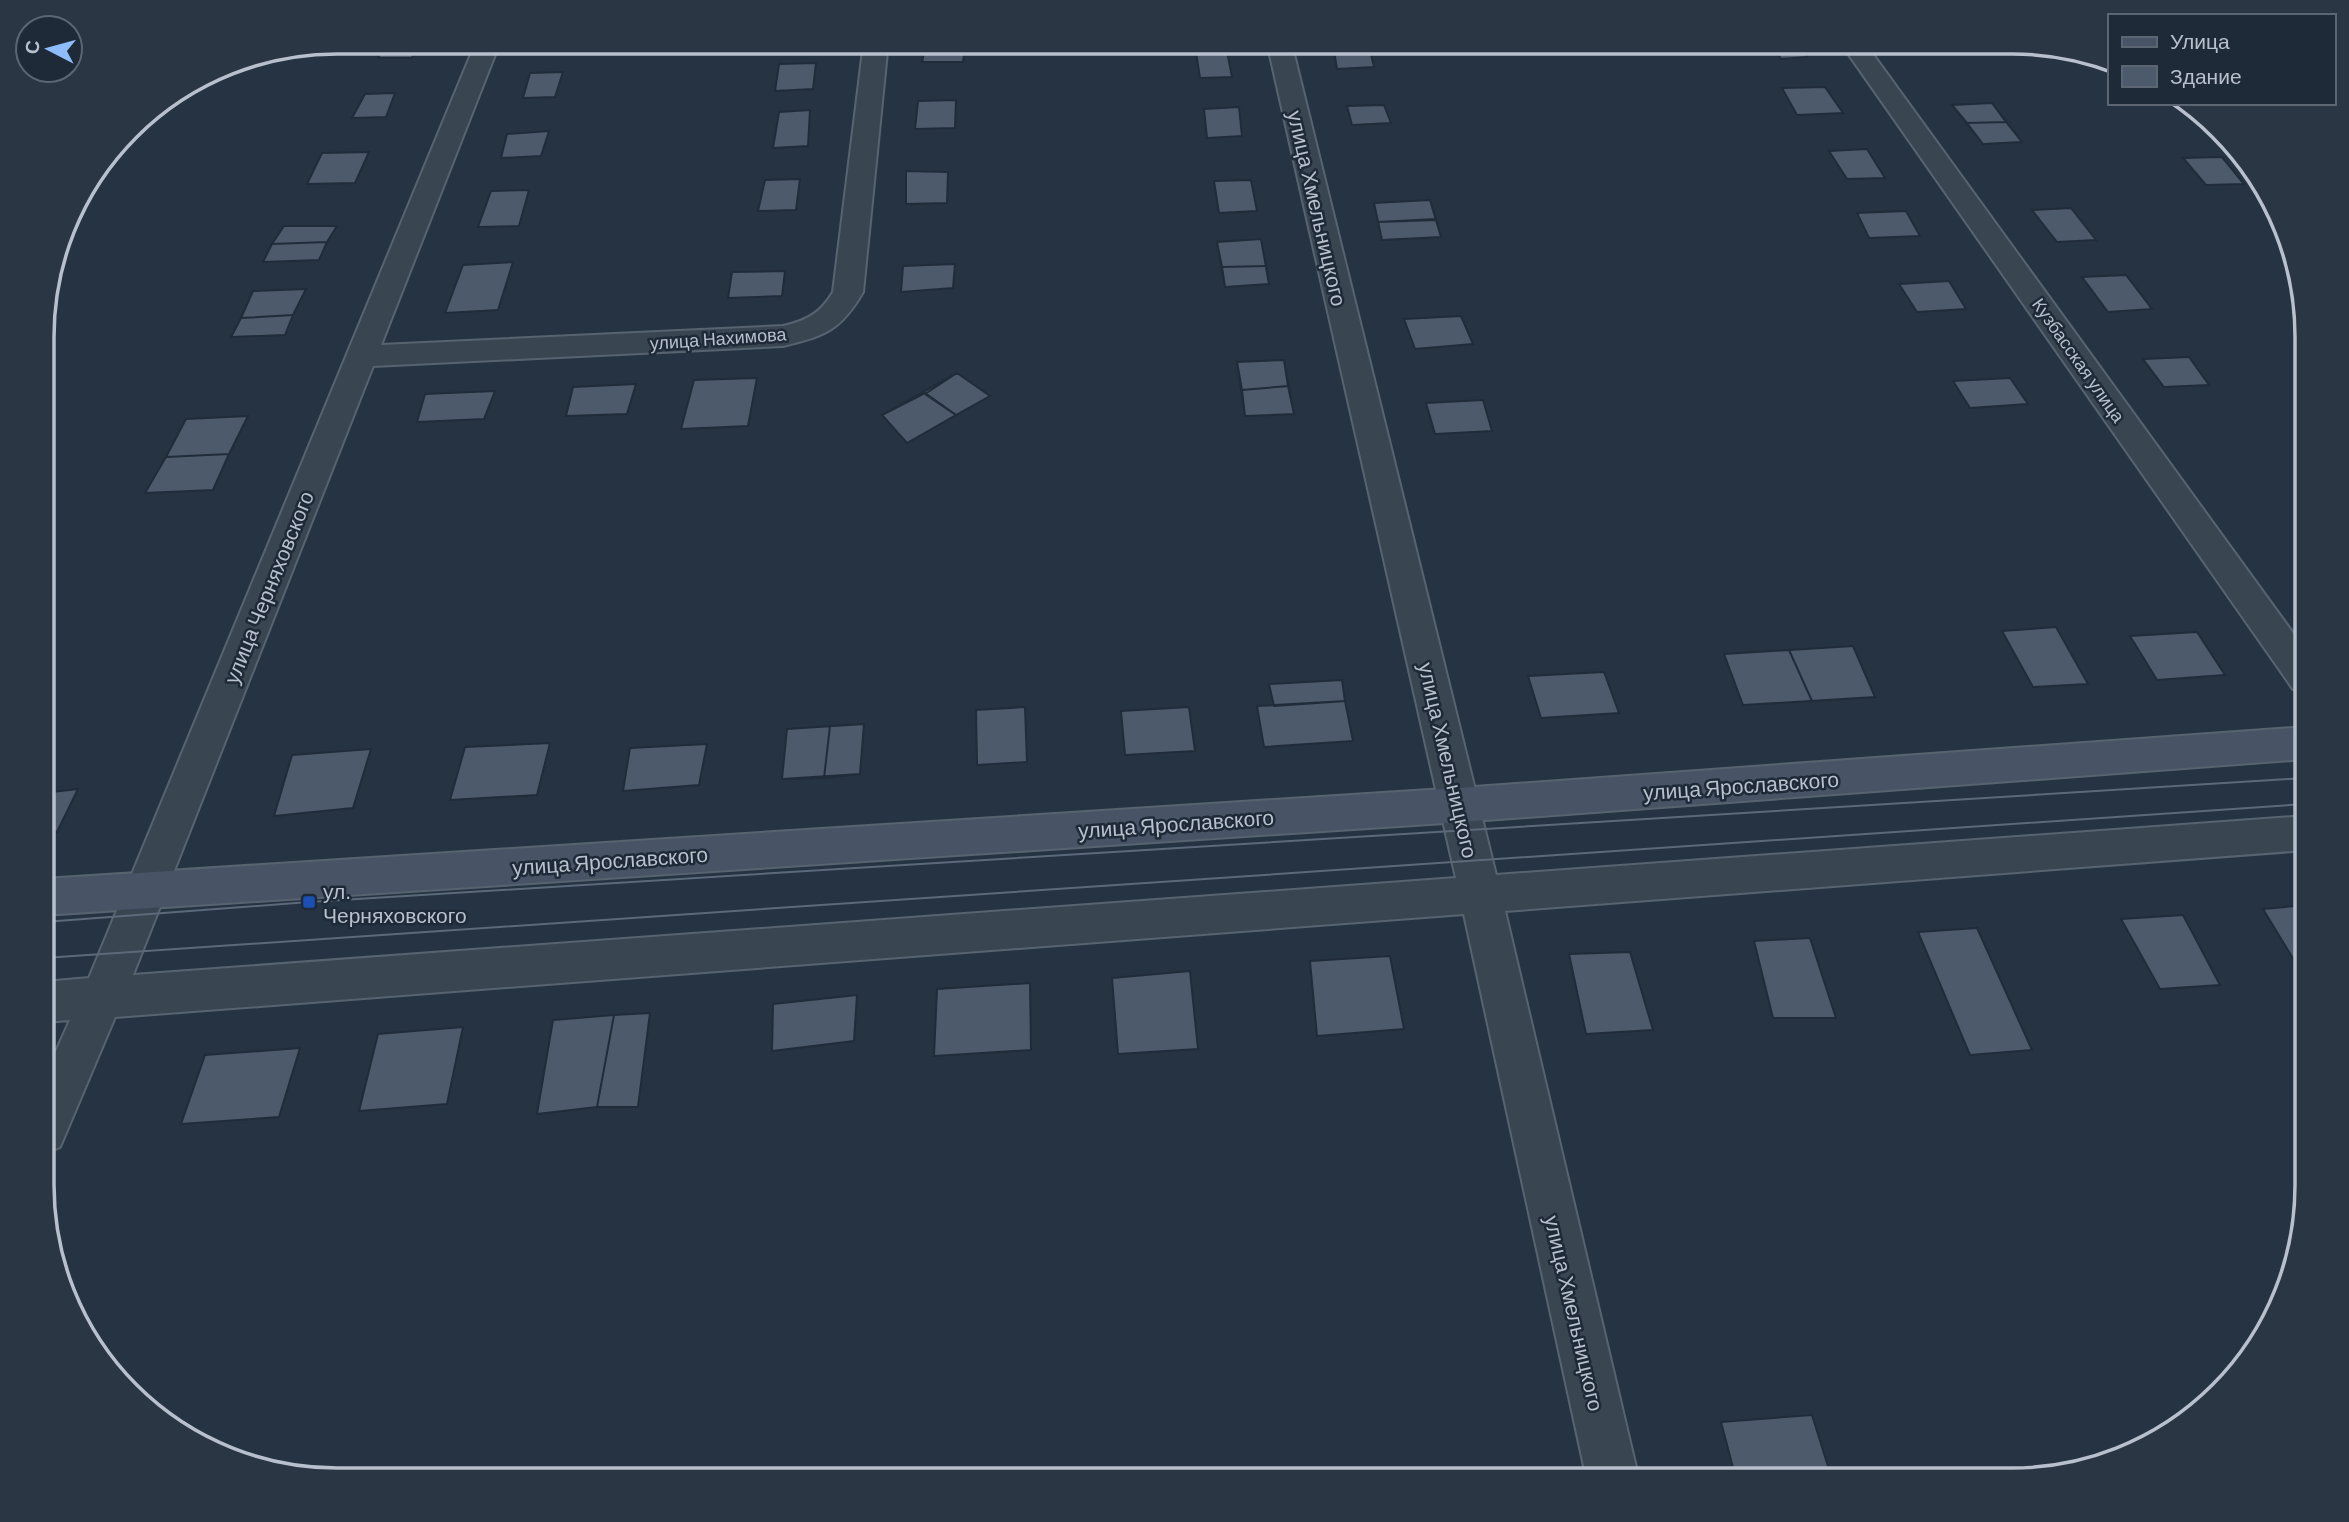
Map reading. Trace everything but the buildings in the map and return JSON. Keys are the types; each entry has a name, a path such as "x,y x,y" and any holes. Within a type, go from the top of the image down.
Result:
{"street":[{"name":"улица Черняховского","path":"54,1107 146,889 483,54"},
{"name":"улица Нахимова","path":"361,356 783,335 817,328 835,316 848,292 875,54"},
{"name":"улица Хмельницкого","path":"1282,54 1460,805 1610,1468"},
{"name":"Кузбасская улица","path":"1862,54 2295,664"},
{"name":"улица Ярославского","path":"54,897 1460,805 2295,744"},
{"path":"54,1001 2295,834"}],"tram line":[{"path":"54,921 309,902 2295,779"},
{"path":"54,957 2295,805"}],"place":[{"name":"ул. Черняховского","path":"309,902"}]}
